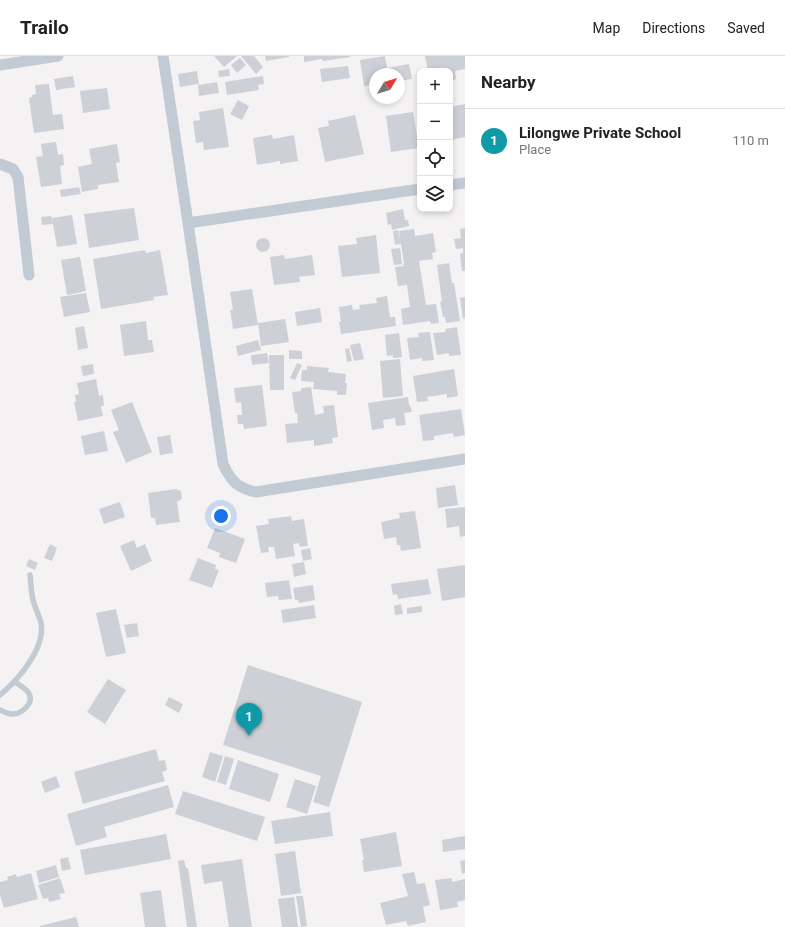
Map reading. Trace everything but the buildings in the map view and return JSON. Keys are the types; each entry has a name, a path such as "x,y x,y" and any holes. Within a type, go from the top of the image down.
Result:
{"street":[{"path":"0,65 58,56"},
{"path":"163,56 223,464 228,474 236,483 245,489 256,492 465,459"},
{"path":"0,164 13,169 18,177 29,275"},
{"path":"453,185 465,183"},
{"path":"188,223 417,189"}],"lane":[{"path":"0,695 15,682 24,671 40,643 41,623 32,598 30,575"},
{"path":"0,710 11,714 20,713 28,707 30,699 29,692 15,682"}],"place":[{"name":"Lilongwe Private School","path":"249,736"}]}
